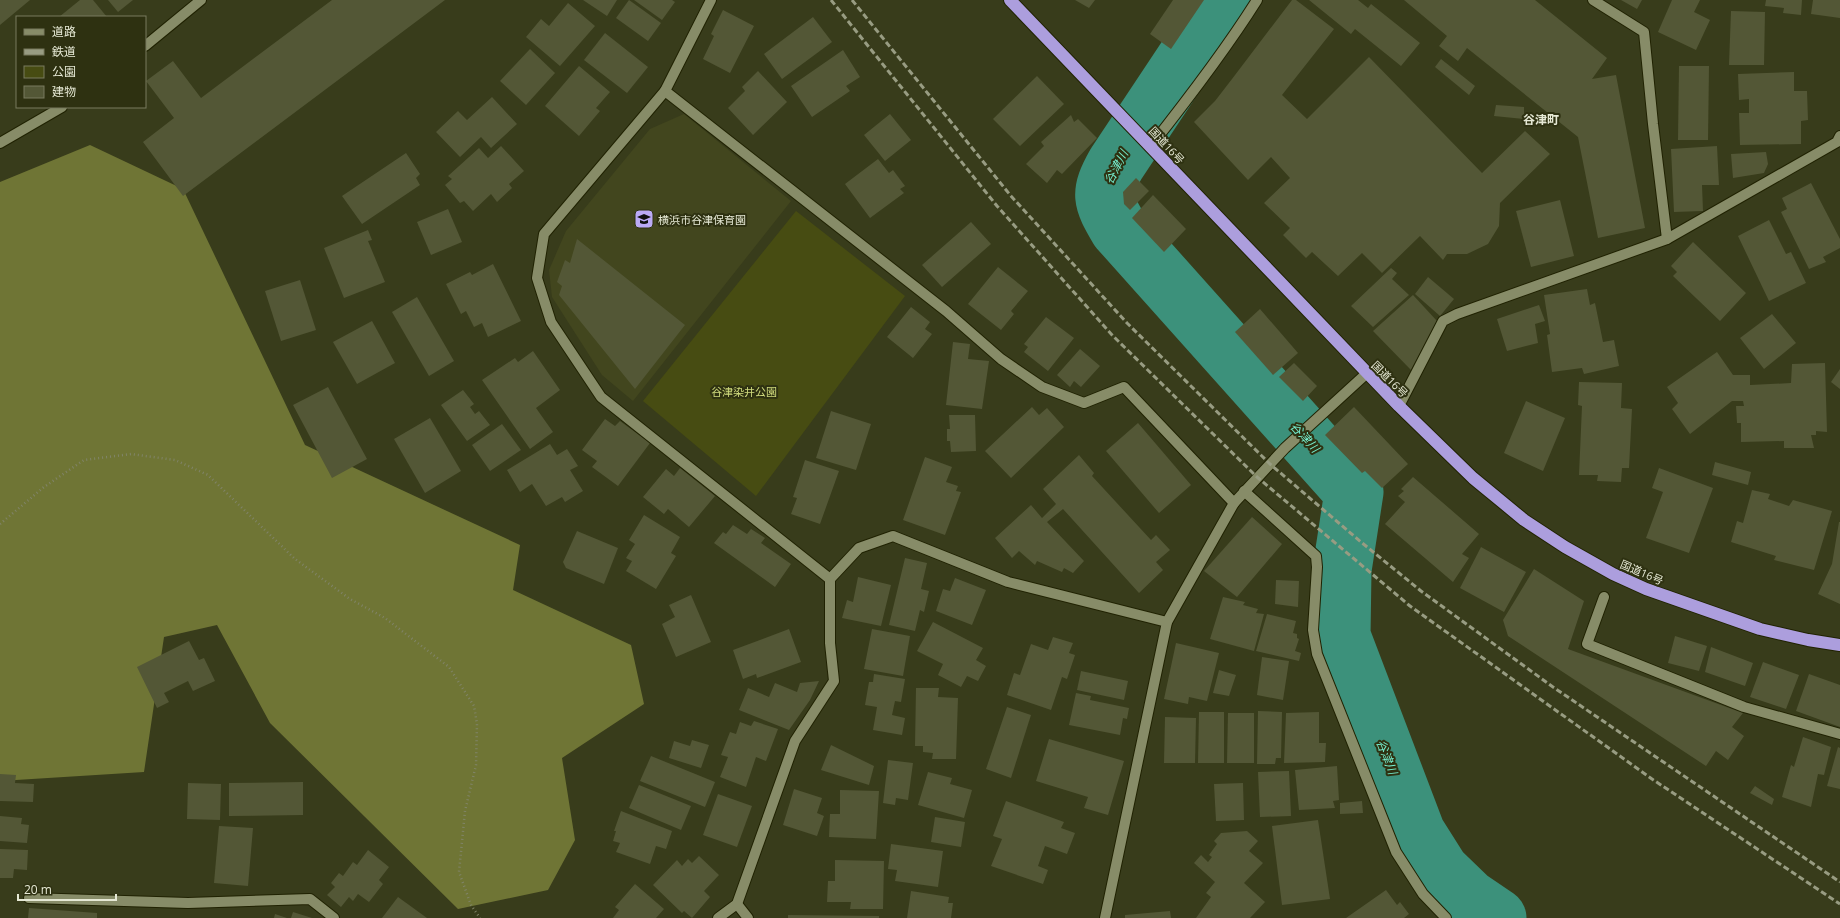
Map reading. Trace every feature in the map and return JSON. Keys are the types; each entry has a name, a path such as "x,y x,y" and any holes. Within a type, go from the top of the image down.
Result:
{"highway":[{"name":"国道16号","path":"1010,0 1366,374 1473,478 1524,520 1565,547 1613,574 1646,589 1760,629 1808,640 1840,645"}],"street":[{"path":"146,45 201,0"},
{"path":"712,0 665,91 544,234 536,278 551,322 602,397 830,579"},
{"path":"1148,145 1188,100 1235,35 1257,0"},
{"path":"1593,0 1644,32 1653,124 1667,239"},
{"path":"665,91 946,311 1001,358 1042,387 1084,403 1124,387 1234,503"},
{"path":"0,144 60,108"},
{"path":"1399,406 1444,322 1456,314 1667,239 1837,142 1840,136"},
{"path":"1105,918 1167,622 1234,503 1285,448 1366,374"},
{"path":"1244,491 1316,556 1317,568 1313,630 1317,654 1396,852 1423,894 1446,918"},
{"path":"718,918 737,904 795,742 834,681 830,643 830,579 859,548 893,536 1008,582 1167,622"},
{"path":"1604,597 1587,644 1744,707 1840,734"},
{"path":"29,898 188,903 310,899 334,918"},
{"path":"737,904 748,918"}],"path":[{"path":"0,524 44,487 84,460 131,454 175,460 208,475 295,559 350,599 385,618 449,667 474,706 477,724 476,765 466,811 459,872 471,905 480,918"}],"shaded area":[{"path":"684,114 791,201 633,401 602,375 552,297 549,270 566,231 650,129"},
{"path":"90,145 183,189 305,445 520,545 513,590 631,645 644,704 562,758 575,840 548,890 458,909 270,723 217,625 164,637 144,772 0,781 0,182"}],"green space":[{"name":"谷津染井公園","path":"796,211 905,296 756,496 643,401"}],"building":[{"path":"0,0 30,0 0,25"},
{"path":"80,0 93,0 106,16 60,16"},
{"path":"108,0 133,0 118,12"},
{"path":"332,0 445,0 183,196 143,142 174,118 146,81 173,61 201,98"},
{"path":"583,0 617,0 607,16"},
{"path":"629,0 661,23 648,41 616,18"},
{"path":"634,0 672,0 675,2 662,20"},
{"path":"1075,0 1095,0 1089,8"},
{"path":"1173,0 1204,0 1171,49 1150,34"},
{"path":"1292,0 1296,0 1334,29 1282,95 1307,119 1369,57 1482,173 1525,131 1550,154 1500,203 1499,226 1488,244 1467,254 1447,254 1443,260 1420,236 1382,273 1362,253 1338,276 1312,252 1306,258 1283,235 1290,228 1264,203 1290,178 1271,157 1248,180 1194,122 1215,101"},
{"path":"1309,0 1358,0 1368,8 1371,4 1420,43 1401,66 1355,29 1351,34"},
{"path":"1404,0 1535,0 1607,58 1592,79 1616,75 1645,228 1598,238 1578,137 1467,48 1458,61 1439,46 1447,36"},
{"path":"1621,0 1642,0 1637,9"},
{"path":"1672,0 1700,0 1694,12 1710,20 1696,50 1658,32"},
{"path":"1766,0 1802,0 1801,15 1783,13 1784,8 1765,6"},
{"path":"1813,0 1840,0 1840,18 1811,14"},
{"path":"568,3 595,26 560,66 526,37 541,19 549,26"},
{"path":"723,10 754,26 730,73 703,59 714,36 711,34"},
{"path":"1731,11 1765,12 1764,65 1729,65"},
{"path":"813,17 832,42 782,79 764,54"},
{"path":"605,33 648,67 627,93 584,60"},
{"path":"530,49 555,73 526,105 500,81"},
{"path":"843,50 860,77 846,86 850,91 812,117 791,86"},
{"path":"1441,59 1475,86 1469,95 1435,67"},
{"path":"579,66 610,92 596,108 600,111 579,136 545,106"},
{"path":"1679,66 1709,66 1708,140 1678,140"},
{"path":"758,71 787,102 753,135 728,108 745,91 742,87"},
{"path":"1794,72 1794,91 1807,91 1808,120 1801,121 1801,144 1740,145 1739,113 1749,113 1749,99 1739,100 1738,74"},
{"path":"1037,76 1064,104 1020,146 993,119"},
{"path":"492,97 517,124 491,148 481,137 460,157 436,132 458,111 467,120"},
{"path":"1496,105 1524,107 1524,119 1494,116"},
{"path":"890,114 911,140 885,161 864,135"},
{"path":"1071,115 1074,122 1078,119 1097,138 1062,174 1057,170 1047,183 1026,164 1044,146 1041,142"},
{"path":"501,146 524,171 509,184 512,188 497,202 491,194 473,211 464,201 460,203 445,185 452,179 448,176 479,148 488,158"},
{"path":"1717,146 1719,185 1702,185 1703,211 1674,212 1671,149"},
{"path":"1766,152 1768,164 1764,173 1733,178 1731,154"},
{"path":"406,153 420,174 416,178 420,185 362,224 342,196"},
{"path":"878,159 889,173 893,170 905,186 900,189 904,193 870,218 845,184"},
{"path":"1136,178 1149,191 1130,210 1124,204 1123,192"},
{"path":"1811,183 1840,239 1840,248 1823,257 1826,262 1809,269 1781,212 1787,209 1782,198"},
{"path":"1153,195 1186,229 1164,252 1132,218"},
{"path":"1560,200 1574,256 1531,267 1516,211"},
{"path":"448,209 462,242 431,255 417,222"},
{"path":"1769,220 1786,254 1791,252 1806,283 1769,301 1738,236"},
{"path":"971,222 991,244 942,287 922,265"},
{"path":"368,230 372,240 368,241 385,282 344,298 324,248"},
{"path":"577,239 685,325 635,389 559,295 562,286 557,282 565,260 570,263"},
{"path":"1693,242 1746,293 1720,321 1673,276 1677,272 1671,266"},
{"path":"493,264 521,321 488,337 482,323 474,327 466,311 461,314 446,284 470,272 472,275"},
{"path":"998,267 1028,291 1011,311 1014,314 1001,330 968,304"},
{"path":"1391,268 1397,273 1392,279 1409,295 1373,327 1351,306"},
{"path":"1428,277 1454,299 1440,316 1415,294"},
{"path":"300,280 316,330 281,341 265,291"},
{"path":"1587,289 1590,305 1595,303 1603,342 1614,340 1619,366 1584,374 1582,368 1552,372 1547,335 1550,334 1544,295"},
{"path":"1413,295 1437,321 1411,370 1373,331"},
{"path":"417,297 454,361 429,376 392,312"},
{"path":"1539,305 1545,321 1535,324 1538,343 1507,351 1497,319"},
{"path":"911,307 930,322 925,329 932,334 913,358 887,337"},
{"path":"1260,309 1298,353 1273,375 1235,332"},
{"path":"1772,314 1796,343 1764,369 1740,338"},
{"path":"1046,317 1074,338 1048,371 1024,352 1028,347 1024,344"},
{"path":"372,321 395,363 357,384 333,342"},
{"path":"953,342 970,344 968,359 989,361 982,409 946,405"},
{"path":"1080,349 1100,366 1081,387 1074,381 1070,387 1057,375"},
{"path":"533,351 560,390 536,408 553,432 530,449 482,380 515,358 518,362"},
{"path":"1717,352 1733,375 1750,375 1750,385 1791,383 1792,364 1825,363 1827,432 1816,431 1816,435 1811,435 1814,448 1784,448 1784,441 1741,442 1741,423 1737,423 1736,406 1744,406 1743,401 1732,401 1690,434 1672,409 1678,403 1667,387"},
{"path":"1294,363 1317,386 1303,401 1279,377"},
{"path":"1840,369 1840,389 1831,382"},
{"path":"1579,382 1622,383 1621,408 1632,409 1629,468 1622,468 1621,482 1597,481 1598,475 1579,475 1582,406 1578,405"},
{"path":"328,387 367,459 332,478 293,405"},
{"path":"463,390 474,404 470,407 475,414 479,411 490,425 467,441 441,405"},
{"path":"1526,401 1565,418 1543,471 1504,453"},
{"path":"1032,407 1039,415 1047,408 1064,427 1011,478 985,451"},
{"path":"1354,407 1408,464 1382,488 1365,471 1362,473 1325,435"},
{"path":"831,411 871,424 856,470 816,458"},
{"path":"949,415 975,415 976,451 951,452 950,441 947,441 947,429 950,429"},
{"path":"430,418 461,471 425,493 394,439"},
{"path":"605,419 615,426 620,421 650,443 618,486 592,467 597,461 582,450"},
{"path":"1138,423 1191,485 1159,513 1106,451"},
{"path":"502,424 521,450 490,471 472,445"},
{"path":"550,444 557,455 567,449 578,466 570,470 583,491 565,502 562,497 546,506 532,484 520,492 507,470"},
{"path":"1079,455 1094,473 1092,476 1151,540 1156,535 1170,550 1156,562 1163,570 1139,593 1063,509 1047,522 1084,561 1073,573 1064,568 1062,572 1037,561 1035,565 1019,551 1012,558 995,538 1031,505 1042,518 1056,504 1043,489"},
{"path":"925,457 952,467 946,482 958,486 956,491 961,492 945,535 903,520"},
{"path":"805,460 839,471 820,524 791,514 797,498 793,497"},
{"path":"1715,462 1751,472 1748,485 1712,475"},
{"path":"680,468 715,496 689,527 668,509 664,514 643,497 666,469 674,476"},
{"path":"1659,468 1713,488 1689,553 1646,538 1663,492 1652,488"},
{"path":"1413,477 1479,534 1462,554 1469,558 1453,582 1385,524 1405,502 1398,496 1404,491 1401,489"},
{"path":"1752,490 1770,494 1768,499 1789,506 1793,500 1832,511 1814,570 1774,560 1776,556 1731,542 1737,521 1743,523"},
{"path":"644,515 680,537 671,553 676,556 656,589 626,571 632,561 626,558 635,544 629,540"},
{"path":"1252,517 1282,544 1237,597 1204,571"},
{"path":"1839,522 1840,604 1818,594 1832,564"},
{"path":"733,525 747,534 751,529 765,538 761,543 791,564 775,587 714,543 723,532 726,534"},
{"path":"577,531 618,548 604,584 566,568 563,562"},
{"path":"1481,547 1526,572 1504,612 1460,588"},
{"path":"905,558 927,563 921,589 929,591 924,612 920,610 915,631 889,625"},
{"path":"1534,569 1584,601 1568,649 1743,713 1732,727 1744,736 1728,760 1716,751 1706,766 1508,636 1503,620"},
{"path":"858,577 891,585 881,626 842,618 847,600 853,602"},
{"path":"955,578 986,590 972,625 936,611 943,589 950,591"},
{"path":"1276,580 1299,581 1298,607 1275,604"},
{"path":"691,595 711,642 676,657 662,624 675,617 669,605"},
{"path":"1223,597 1245,602 1243,605 1258,609 1256,613 1264,614 1254,651 1210,639"},
{"path":"1267,614 1296,621 1293,633 1297,634 1297,638 1299,639 1295,651 1301,653 1299,661 1256,651"},
{"path":"933,622 983,648 976,660 986,666 978,681 967,676 961,687 938,675 943,664 917,651"},
{"path":"789,629 801,662 757,678 756,674 743,679 733,650"},
{"path":"872,629 910,636 903,676 864,669"},
{"path":"1675,636 1707,646 1699,671 1668,663"},
{"path":"1053,637 1073,643 1069,653 1075,655 1067,679 1062,677 1051,710 1007,695 1014,673 1020,675 1031,644 1048,650"},
{"path":"189,641 199,660 204,658 215,681 193,691 188,681 164,693 169,702 157,708 137,667"},
{"path":"1176,643 1219,653 1207,701 1189,697 1188,704 1164,699"},
{"path":"1711,647 1753,663 1745,686 1705,672"},
{"path":"1262,657 1289,661 1283,700 1257,695"},
{"path":"1763,662 1799,675 1786,709 1750,697"},
{"path":"1219,670 1236,675 1229,696 1213,693"},
{"path":"1081,671 1128,681 1124,700 1077,690"},
{"path":"874,674 905,679 901,702 895,701 892,715 905,718 902,735 873,730 877,707 865,705 869,682 873,682"},
{"path":"1809,674 1840,685 1840,727 1796,711"},
{"path":"819,681 810,700 789,730 739,710 748,688 769,697 775,683 797,692 800,683"},
{"path":"916,688 939,688 938,697 958,698 956,759 932,759 933,753 923,752 923,746 915,746"},
{"path":"1076,693 1091,696 1090,700 1129,708 1127,719 1123,718 1120,735 1069,725"},
{"path":"1007,707 1031,715 1011,778 986,769"},
{"path":"1258,711 1282,712 1281,758 1276,758 1275,764 1257,764"},
{"path":"1199,712 1224,712 1224,763 1198,763"},
{"path":"1319,712 1319,743 1326,743 1325,762 1284,763 1286,713"},
{"path":"1228,713 1254,713 1254,763 1227,763"},
{"path":"1165,717 1196,718 1195,763 1164,763"},
{"path":"754,721 778,729 766,761 756,757 746,787 720,777 728,757 721,755 730,732 736,734 740,722 751,726"},
{"path":"1803,737 1831,747 1824,775 1818,774 1811,807 1782,797 1791,765 1794,767"},
{"path":"1049,739 1124,761 1108,815 1084,808 1088,797 1036,781"},
{"path":"692,740 709,745 701,768 669,758 674,741 690,746"},
{"path":"831,745 874,766 869,785 821,770"},
{"path":"1838,747 1840,748 1840,789 1827,786"},
{"path":"651,756 715,782 705,807 640,781"},
{"path":"888,760 913,763 908,800 896,798 895,805 883,803"},
{"path":"1337,766 1339,800 1333,801 1335,808 1299,810 1295,770"},
{"path":"1289,771 1291,816 1260,817 1258,772"},
{"path":"928,772 952,778 950,784 972,790 964,818 918,805"},
{"path":"0,774 16,775 15,783 34,784 33,802 0,801"},
{"path":"303,782 303,815 229,816 229,783"},
{"path":"188,783 221,784 220,820 187,819"},
{"path":"1243,783 1244,820 1216,821 1214,784"},
{"path":"639,785 691,806 681,830 629,808"},
{"path":"1755,786 1774,799 1772,805 1750,793"},
{"path":"794,789 822,798 817,813 824,816 817,836 783,825"},
{"path":"840,790 879,791 876,839 829,837 830,814 840,814"},
{"path":"718,794 752,806 737,847 703,835"},
{"path":"1006,801 1064,822 1061,828 1075,833 1067,854 1045,846 1038,866 1048,870 1043,884 991,866 1002,839 993,836"},
{"path":"1362,801 1363,813 1340,814 1340,803"},
{"path":"621,811 672,831 666,849 656,846 650,864 616,852 620,843 613,841 616,831 614,831"},
{"path":"0,816 22,818 21,824 29,825 27,843 0,841"},
{"path":"935,817 965,822 961,847 931,842"},
{"path":"1318,820 1330,899 1282,905 1272,826"},
{"path":"219,826 253,828 248,886 214,883"},
{"path":"1247,831 1258,841 1249,851 1263,863 1244,883 1265,902 1250,918 1196,918 1211,897 1206,893 1215,882 1194,863 1201,855 1208,862 1212,857 1209,855 1217,844 1214,841 1221,833"},
{"path":"891,844 943,851 938,887 895,881 897,870 888,869"},
{"path":"0,849 28,850 27,870 14,869 13,878 0,878"},
{"path":"368,850 389,867 379,880 383,884 369,902 358,894 353,901 349,897 341,907 327,895 335,887 331,883 339,873 343,876 353,862 357,865"},
{"path":"699,856 719,875 704,891 710,897 692,918 684,911 682,913 653,885 677,860 682,866 688,859 692,863"},
{"path":"835,860 884,861 883,909 850,909 851,902 827,902 828,881 835,881"},
{"path":"635,884 664,909 656,918 613,918 619,910 615,907"},
{"path":"1386,890 1397,905 1400,902 1409,914 1404,918 1346,918"},
{"path":"911,891 949,897 948,903 953,903 951,918 907,918"},
{"path":"398,897 427,918 382,918"},
{"path":"29,908 97,913 97,918 28,918"},
{"path":"1170,911 1171,918 1125,918 1125,915"},
{"path":"293,912 312,918 291,918"},
{"path":"275,914 287,918 274,918"},
{"path":"788,915 879,916 879,918 788,918"}],"waterway":[{"name":"谷津川","path":"1225,0 1116,164 1105,190 1106,204 1119,229 1354,492 1342,570 1341,636 1416,833 1440,871 1469,899 1497,918"}],"railway":[{"path":"831,0 997,206 1113,336 1257,477 1410,606 1652,779 1840,904"},
{"path":"852,0 1011,196 1127,323 1270,464 1421,591 1553,687 1840,882"}],"place":[{"name":"横浜市谷津保育園","path":"644,219"}],"district":[{"name":"谷津町","path":"1541,119"}]}
